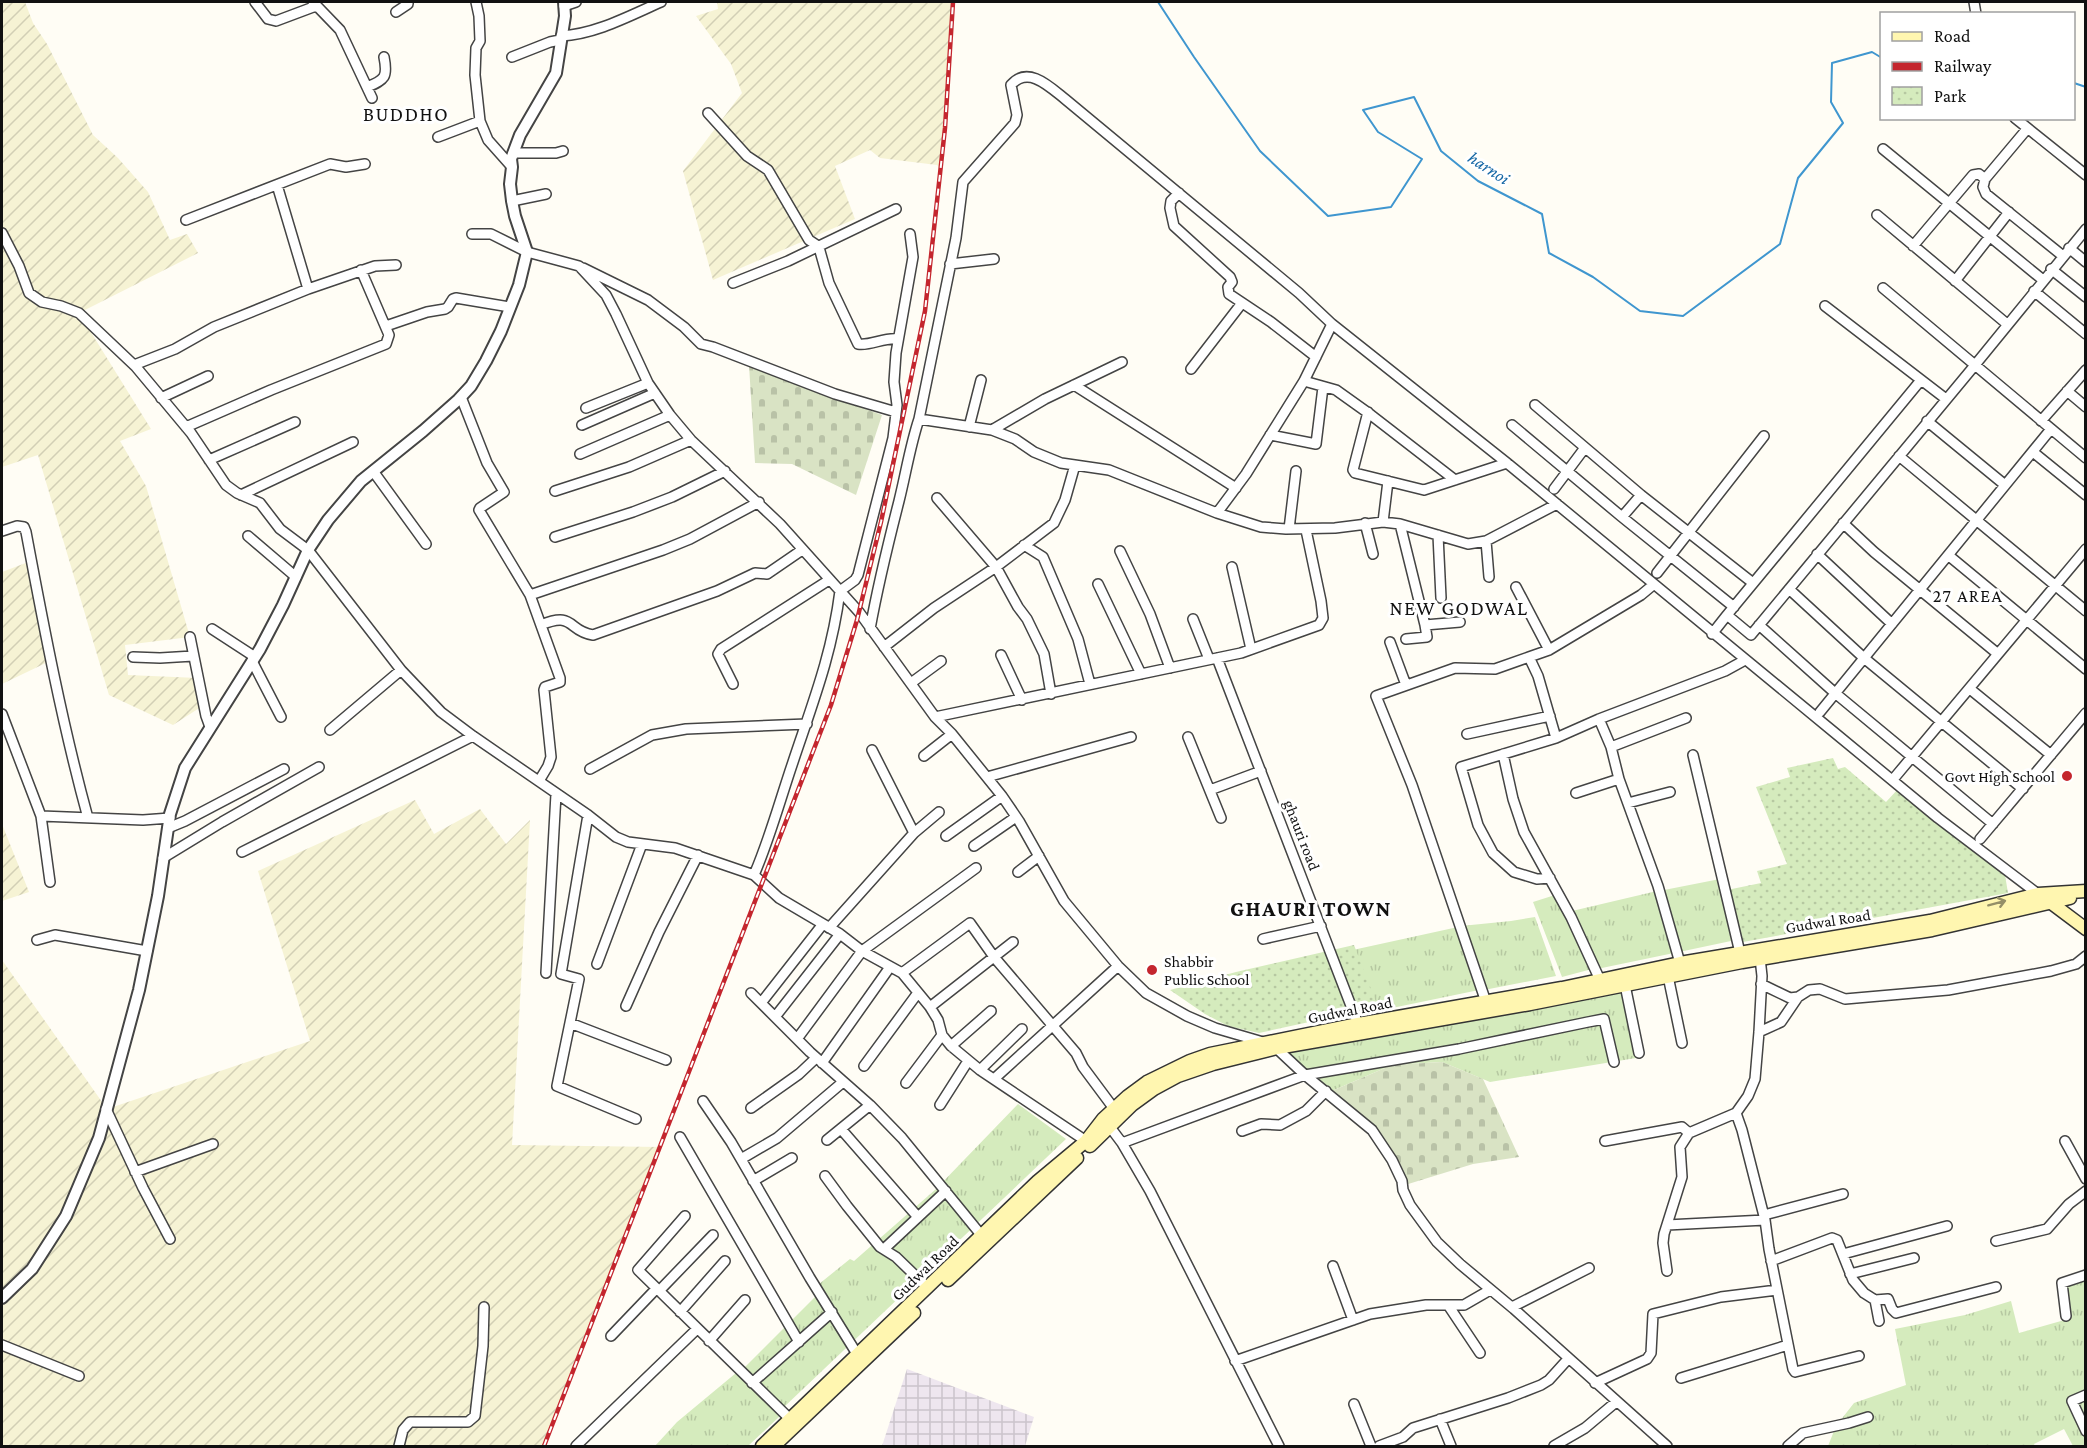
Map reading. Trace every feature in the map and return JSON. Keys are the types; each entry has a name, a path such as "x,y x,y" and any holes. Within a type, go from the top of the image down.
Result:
{"main road":[{"name":"Gudwal Road","path":"774,1446 1107,1123 1128,1096 1167,1071 1210,1054 1530,1004 1668,976 1741,957 1930,921 2038,894 2085,893"},
{"name":"Gudwal Road","path":"762,1446 1038,1181 1107,1123 1154,1089 1178,1076 1272,1045 1358,1024 1486,1002 1680,963 1741,957 1760,958 1932,930 2085,893"},
{"path":"2038,894 2085,929"}],"street":[{"path":"255,2 268,19 276,21 315,4 340,30 372,98"},
{"path":"396,12 408,2"},
{"path":"476,2 480,41 476,48 475,75 480,121 488,140 512,167"},
{"path":"2,1298 32,1269 66,1216 99,1138 139,990 169,823 185,768 284,606 308,550 328,520 361,481 461,397 471,386 501,331 526,261 527,252 512,201 511,159 520,135 556,73 565,16 564,4 576,2"},
{"path":"512,57 560,38 597,29 661,2"},
{"path":"367,87 381,81 385,75 384,57"},
{"path":"870,629 880,571 911,441 919,419 950,264 963,182 1015,123 1017,115 1011,85 1014,80 1022,77 1038,78 1299,293 1332,324 1507,463 1938,818 2038,894"},
{"path":"708,112 747,156 768,170 809,240 818,246 828,283 858,344 898,339"},
{"path":"2017,120 2085,175"},
{"path":"438,137 480,121"},
{"path":"2027,129 1985,179 1983,188 1986,194 2009,212 2066,252 2085,262"},
{"path":"1882,149 2043,280"},
{"path":"513,153 563,151"},
{"path":"186,220 330,165 346,167 365,164"},
{"path":"1913,246 1973,175 1979,174 1985,179"},
{"path":"277,185 308,290"},
{"path":"1179,193 1171,201 1170,208 1174,226 1230,277 1232,282 1227,291 1316,357"},
{"path":"512,201 546,194"},
{"path":"733,283 896,209"},
{"path":"1955,281 2009,212"},
{"path":"1876,215 2007,324"},
{"path":"1727,615 1751,635 2085,229"},
{"path":"2,233 19,266 29,293 42,302 79,313 134,365 186,427 226,485 240,495 260,503 280,530 308,550 400,670 441,712 616,837 642,844 675,848 754,875 779,898 840,934 862,951 902,973 930,1007 938,1020 942,1035 951,1046 980,1070 1086,1141"},
{"path":"472,234 491,234 527,252 579,266 648,300 684,327 700,344 835,394 896,412"},
{"path":"754,875 765,850 831,647 840,591 858,575 893,438 896,412 894,382 898,339 913,257 910,234"},
{"path":"950,264 994,259"},
{"path":"134,365 175,350 214,327 308,290 375,266 396,265"},
{"path":"579,266 606,295 648,383 670,415 691,440 759,502 859,612 934,717 952,734 1002,796 1064,901 1118,966 1146,993 1187,1016 1215,1028 1272,1045 1305,1076 1372,1130 1392,1160 1410,1206 1423,1225 1460,1264 1512,1307 1667,1446"},
{"path":"2051,269 2085,297"},
{"path":"186,427 386,344 389,335 386,326 361,270"},
{"path":"1883,288 2085,458"},
{"path":"2034,291 2085,334"},
{"path":"386,326 427,312 448,308 456,298 510,307"},
{"path":"1191,369 1242,303"},
{"path":"1825,306 1946,399"},
{"path":"1217,513 1236,488 1304,381 1332,324"},
{"path":"992,430 1045,399 1122,362"},
{"path":"2041,421 2085,370"},
{"path":"161,398 208,376"},
{"path":"969,427 981,380"},
{"path":"1712,634 1921,380"},
{"path":"1304,381 1336,390 1455,480"},
{"path":"586,408 648,383"},
{"path":"1074,385 1236,488"},
{"path":"1270,435 1316,444 1323,387"},
{"path":"2067,391 2085,407"},
{"path":"582,425 655,393"},
{"path":"461,397 487,463 504,492 479,510 530,596 560,678 560,682 545,687 544,690 551,757 539,781"},
{"path":"1535,405 1584,449 1753,583"},
{"path":"1368,412 1353,470 1355,473 1424,490 1507,463"},
{"path":"580,454 670,415"},
{"path":"919,419 992,430 1015,439 1034,452 1061,463 1109,470 1217,513 1261,527 1305,530 1383,522 1400,524 1468,544 1486,541 1557,504"},
{"path":"209,460 296,422"},
{"path":"1927,422 2005,485"},
{"path":"1512,425 1734,607"},
{"path":"1820,712 2051,429"},
{"path":"1657,573 1764,436"},
{"path":"555,491 629,467 691,440"},
{"path":"240,495 353,442"},
{"path":"1554,489 1584,449"},
{"path":"2032,452 2085,495"},
{"path":"1899,456 2085,611"},
{"path":"884,647 934,608 1046,530 1059,515 1075,465"},
{"path":"373,471 426,544"},
{"path":"555,537 672,497 725,471"},
{"path":"1289,529 1296,471"},
{"path":"1383,522 1388,481"},
{"path":"1622,517 1641,495"},
{"path":"936,498 996,567 1027,619 1044,654 1051,694"},
{"path":"530,596 690,539 759,502"},
{"path":"1365,523 1374,554"},
{"path":"1842,523 1998,654"},
{"path":"1400,524 1427,637 1406,639"},
{"path":"2,531 17,526 24,527 26,532 50,661 69,748 88,818"},
{"path":"934,717 1051,694 1251,649 1319,625 1323,618 1305,530"},
{"path":"1438,535 1441,598"},
{"path":"248,536 296,577"},
{"path":"1486,541 1489,577"},
{"path":"1024,545 1043,557 1078,639 1090,684"},
{"path":"541,625 553,620 564,619 593,635 717,591 755,573 767,574 802,550"},
{"path":"1120,551 1150,614 1170,668"},
{"path":"1895,777 2085,552"},
{"path":"1817,554 1892,624"},
{"path":"1948,555 2085,669"},
{"path":"1232,567 1251,649"},
{"path":"733,684 718,654 721,649 829,580"},
{"path":"1098,584 1141,674"},
{"path":"1486,1002 1413,785 1376,696 1455,668 1495,669 1549,650 1641,595 1653,585"},
{"path":"1516,587 1549,650"},
{"path":"1789,589 1864,658 2022,789"},
{"name":"ghauri road","path":"1193,619 1213,658 1261,771 1358,1024"},
{"path":"1425,625 1460,622"},
{"path":"1759,625 1835,693 1993,824"},
{"path":"212,629 253,659 281,717"},
{"path":"190,637 210,727"},
{"path":"1390,642 1406,685"},
{"path":"1001,655 1022,700"},
{"path":"133,657 194,656"},
{"path":"1529,657 1557,738"},
{"path":"1550,878 1538,879 1514,872 1493,853 1478,825 1461,767 1557,738 1599,719 1725,671 1745,660"},
{"path":"911,683 941,661"},
{"path":"330,730 400,670"},
{"path":"1970,689 2051,755"},
{"path":"1980,839 2085,713"},
{"path":"2,714 6,737 41,816 50,882"},
{"path":"1467,734 1550,716"},
{"path":"1611,747 1686,718"},
{"path":"1599,719 1611,747 1619,779 1658,886 1680,963"},
{"path":"590,769 652,735 660,733 686,729 807,724"},
{"path":"924,756 952,734"},
{"path":"242,852 473,736"},
{"path":"987,777 1131,737"},
{"path":"1188,737 1221,818"},
{"path":"872,750 914,833"},
{"path":"1503,754 1513,799 1524,831 1571,917 1600,980"},
{"path":"1693,755 1741,957"},
{"path":"164,858 319,767"},
{"path":"41,816 169,823 185,821 284,770"},
{"path":"1210,790 1261,771"},
{"path":"1576,793 1619,779"},
{"path":"1628,803 1670,792"},
{"path":"546,973 556,794"},
{"path":"946,836 1002,796"},
{"path":"761,1003 826,926 914,833 939,812"},
{"path":"588,815 561,974 579,979 557,1086 636,1119"},
{"path":"974,846 1016,817"},
{"path":"597,964 642,844"},
{"path":"626,1006 659,932 698,855"},
{"path":"1018,872 1039,856"},
{"path":"797,1039 862,951 976,868"},
{"path":"902,973 970,923 994,957 1076,1053 1083,1067 1115,1110"},
{"path":"1263,939 1321,926"},
{"path":"37,940 56,934 147,951"},
{"path":"775,1017 840,934"},
{"path":"930,1007 1013,942"},
{"path":"1759,1032 1781,1022 1798,997 1809,990 1820,989 1845,999 1948,990 2051,971 2076,964 2085,956"},
{"path":"1667,1271 1663,1243 1682,1177 1680,1147 1689,1133 1736,1113 1748,1096 1755,1079 1761,984 1760,958"},
{"path":"994,1079 1118,966"},
{"path":"751,1108 819,1060 890,967"},
{"path":"1668,976 1682,1043"},
{"path":"1761,984 1790,998 1798,997"},
{"path":"1625,985 1639,1053"},
{"path":"751,993 902,1138 982,1236"},
{"path":"864,1066 918,994"},
{"path":"951,1046 992,1011"},
{"path":"1122,1143 1305,1076 1459,1049 1604,1019 1614,1062"},
{"path":"570,1023 666,1060"},
{"path":"980,1070 1022,1029"},
{"path":"906,1083 942,1035"},
{"path":"940,1106 968,1060"},
{"path":"741,1160 777,1138 843,1082"},
{"path":"1242,1131 1261,1124 1280,1125 1306,1111 1326,1091"},
{"path":"703,1101 857,1354"},
{"path":"827,1140 870,1105"},
{"path":"106,1109 135,1172 170,1239"},
{"path":"1736,1113 1765,1218 1771,1261 1795,1372 1859,1356"},
{"path":"1107,1123 1122,1143 1150,1191 1279,1446"},
{"path":"1605,1141 1682,1127 1689,1133"},
{"path":"841,1129 917,1216"},
{"path":"680,1137 799,1342"},
{"path":"2065,1141 2085,1179"},
{"path":"135,1172 213,1144"},
{"path":"753,1181 792,1158"},
{"path":"825,1176 884,1250 896,1257 928,1288"},
{"path":"884,1250 917,1216 946,1191"},
{"path":"1996,1241 2047,1229 2068,1204 2085,1191"},
{"path":"1667,1226 1765,1218 1844,1194"},
{"path":"685,1216 638,1270 789,1419"},
{"path":"1843,1254 1947,1226"},
{"path":"611,1336 713,1235"},
{"path":"1771,1261 1832,1238 1837,1240 1850,1274 1858,1287 1875,1300 1888,1299 1896,1313 1996,1287"},
{"path":"1850,1274 1914,1258"},
{"path":"680,1312 726,1261"},
{"path":"1333,1266 1353,1320"},
{"path":"1512,1307 1589,1268"},
{"path":"2066,1316 2062,1283 2085,1275"},
{"path":"1235,1361 1353,1320 1401,1308 1426,1305 1464,1305 1490,1290"},
{"path":"1595,1383 1647,1359 1651,1353 1653,1314 1721,1297 1777,1290"},
{"path":"709,1341 745,1300"},
{"path":"1875,1300 1879,1321"},
{"path":"1448,1305 1480,1353"},
{"path":"399,1446 403,1430 410,1422 468,1422 475,1416 483,1346 484,1307"},
{"path":"752,1383 832,1312"},
{"path":"576,1446 697,1329"},
{"path":"2,1345 79,1376"},
{"path":"1681,1378 1788,1345"},
{"path":"1379,1446 1403,1437 1413,1428 1508,1398 1541,1385 1549,1380 1568,1359"},
{"path":"2085,1395 2072,1401 2085,1431"},
{"path":"1554,1446 1585,1428 1616,1402"},
{"path":"1354,1404 1371,1446"},
{"path":"1788,1446 1803,1433 1868,1417"},
{"path":"1440,1419 1450,1446"}],"shaded area":[{"path":"2,2 25,2 33,23 47,44 93,135 118,158 148,192 170,240 187,234 198,253 79,313 151,429 120,441 146,486 190,637 125,645 128,675 198,678 204,705 173,725 109,695 38,455 2,467"},
{"path":"717,2 953,2 941,169 937,165 880,158 870,150 835,166 855,219 713,280 683,171 742,93 731,64 696,16 718,9"},
{"path":"31,561 50,661 2,684 2,572"},
{"path":"415,800 434,834 480,809 506,844 530,820 512,1145 661,1147 544,1446 2,1446 2,960 107,1109 310,1041 258,871"},
{"path":"2,824 29,892 2,901"},
{"path":"907,1369 1034,1417 1025,1446 882,1446"}],"green space":[{"path":"749,365 882,415 856,495 792,464 755,463"},
{"path":"1833,758 1838,769 1845,767 1886,802 1898,789 2005,875 2008,893 1743,942 1727,890 1761,883 1757,871 1787,864 1756,787 1790,777 1787,768"},
{"path":"1720,879 1731,941 1679,952 1664,890"},
{"path":"1657,891 1674,953 1597,969 1572,911"},
{"path":"1555,895 1592,969 1562,977 1533,902"},
{"path":"1535,917 1556,976 1484,990 1461,926"},
{"path":"1458,927 1479,990 1363,1014 1339,953"},
{"path":"1354,945 1378,1007 1259,1033 1228,1026 1205,1014 1170,990 1236,972"},
{"path":"1622,990 1625,994 1636,1058 1490,1082 1442,1062 1392,1065 1327,1093 1286,1058 1288,1053"},
{"path":"1442,1062 1483,1079 1519,1157 1473,1164 1405,1185 1371,1129 1327,1093 1392,1065"},
{"path":"1018,1104 1066,1139 783,1408 744,1368 821,1291 819,1284 850,1259 854,1261 936,1189"},
{"path":"2085,1279 2085,1446 2073,1446 2064,1429 2034,1444 2035,1446 1828,1446 1836,1426 1854,1403 1906,1385 1895,1329 1965,1315 2011,1301 2019,1333 2068,1319 2066,1284"},
{"path":"736,1373 780,1416 748,1446 655,1446 677,1422"}],"waterway":[{"name":"harnoi","path":"1158,2 1260,151 1328,216 1391,207 1422,159 1378,132 1363,110 1414,97 1441,151 1478,181 1542,214 1549,253 1593,277 1640,311 1683,316 1780,244 1798,178 1843,123 1831,102 1832,63 1872,52 1880,57"},
{"name":"harnoi","path":"2075,83 2086,87"}],"railway":[{"path":"544,1446 831,705 857,620 881,522 925,311 945,128 953,2"}],"place":[{"name":"Govt High School","path":"2067,776"},
{"name":"Shabbir Public School","path":"1152,970"}],"district":[{"name":"BUDDHO","path":"406,114"},
{"name":"27 AREA","path":"1968,596"},
{"name":"NEW GODWAL","path":"1459,608"},
{"name":"GHAURI TOWN","path":"1311,908"}]}
